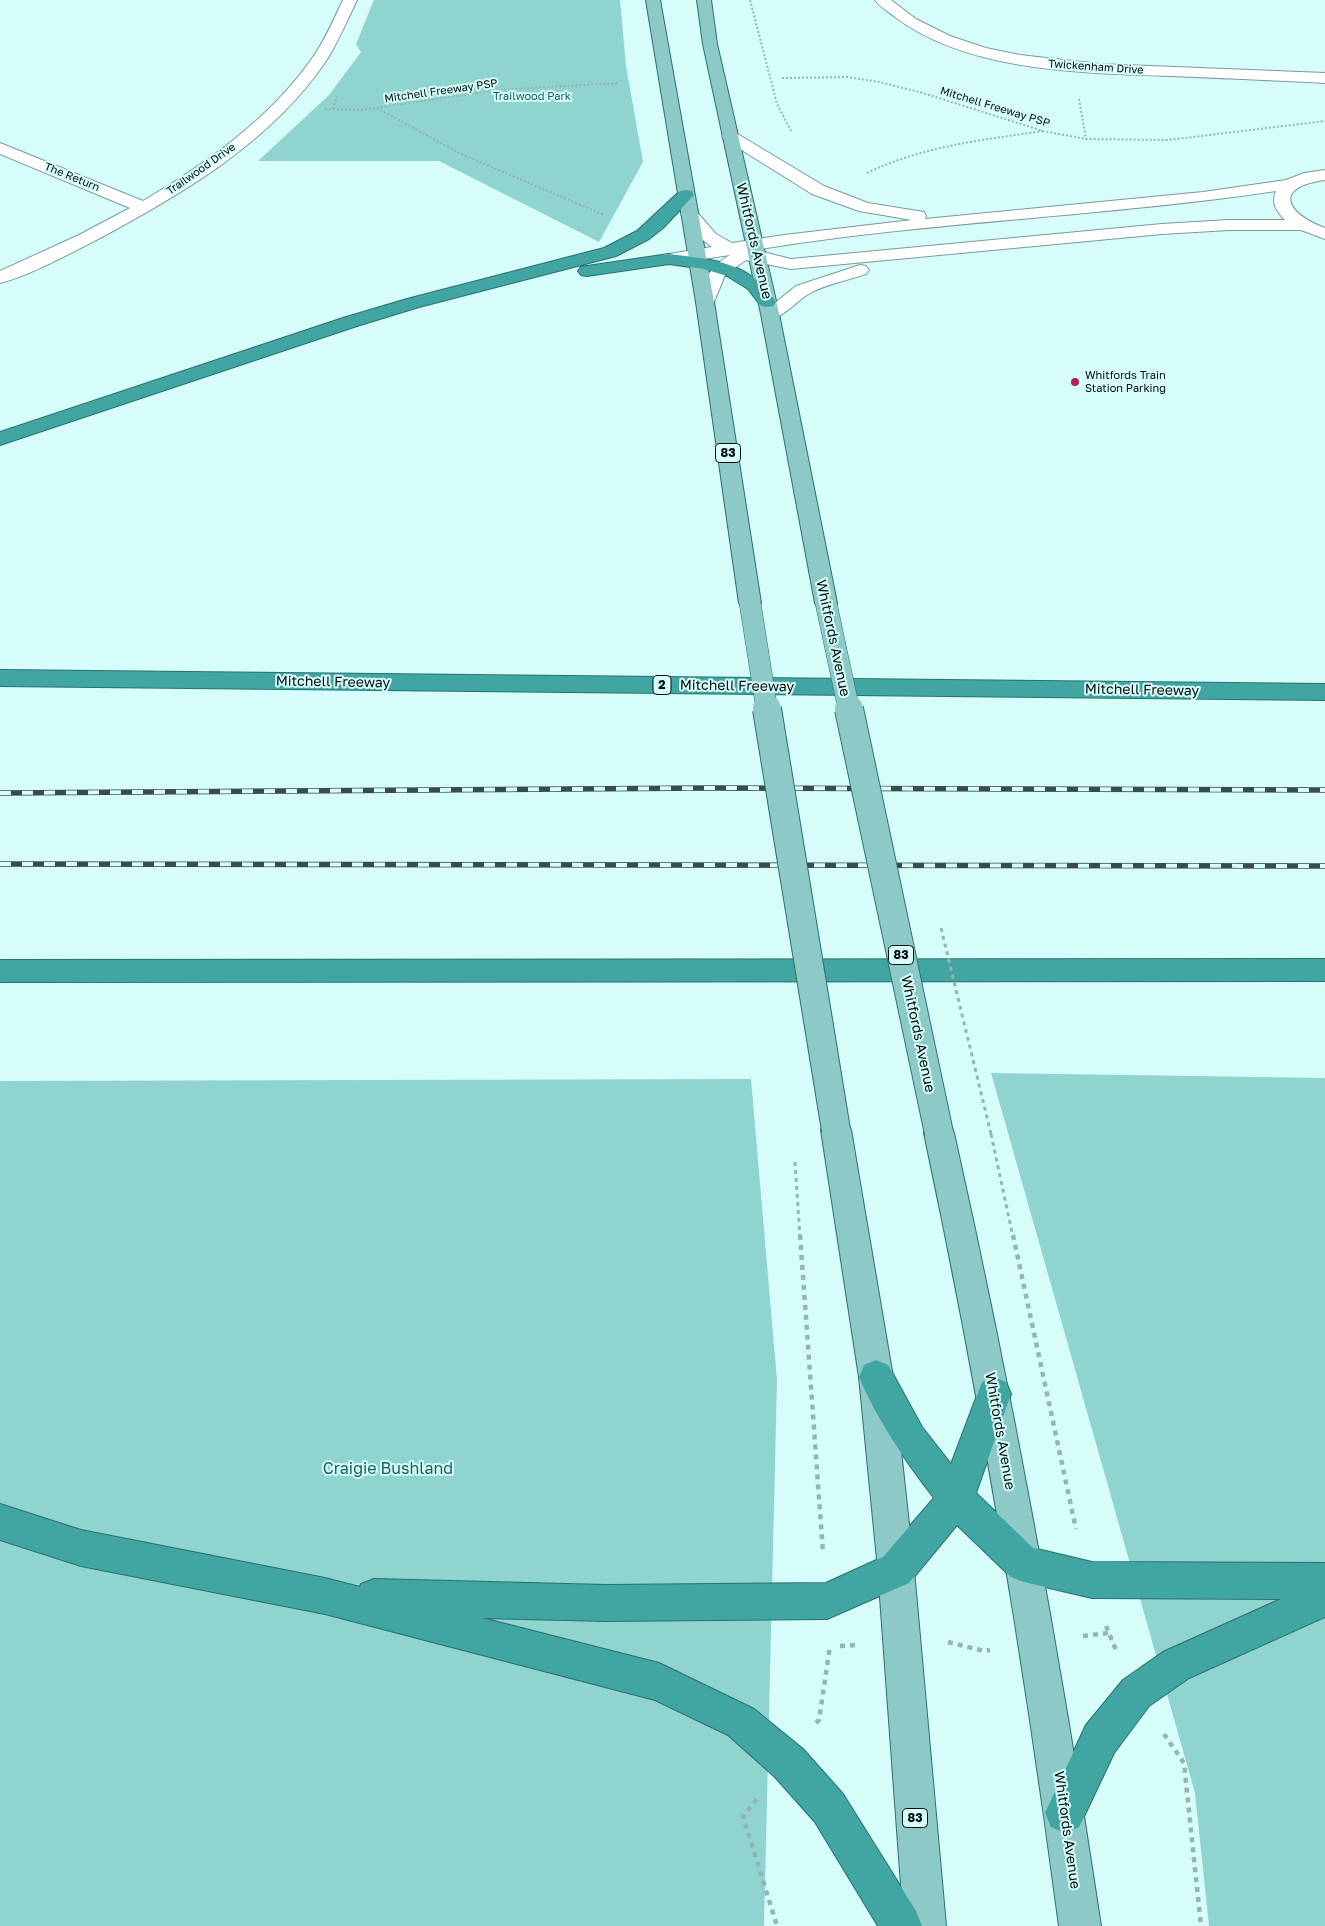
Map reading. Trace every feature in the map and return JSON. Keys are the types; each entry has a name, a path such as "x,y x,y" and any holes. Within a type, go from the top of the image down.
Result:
{"highway":[{"path":"0,439 350,322 470,288 610,252 643,235 686,195"},
{"path":"470,288 668,259 697,259 733,272 754,285 768,308"},
{"name":"Mitchell Freeway","path":"0,678 1325,692"},
{"path":"0,971 1325,970"},
{"path":"876,1377 910,1439 956,1498 1024,1564 1092,1580 1325,1581"},
{"path":"325,1596 606,1603 827,1601 896,1570 956,1498 994,1394"},
{"path":"0,1522 81,1548 325,1596 659,1682 741,1722 789,1763 828,1808 901,1926"},
{"path":"1065,1813 1100,1739 1136,1693 1176,1665 1325,1598"}],"main road":[{"name":"83","path":"653,0 705,302 750,603 876,1377 896,1570 925,1926"},
{"name":"Whitfords Avenue","path":"704,0 710,44 730,136 748,251 768,308 826,603 969,1268 994,1394 1038,1642 1065,1813 1080,1926"}],"street":[{"name":"Trailwood Drive","path":"0,278 94,235 172,191 229,151 283,103 319,60 350,0"},
{"name":"Twickenham Drive","path":"882,0 906,19 938,35 977,49 1038,63 1087,69 1325,78"},
{"path":"730,136 818,190 865,207 913,216 985,217"},
{"name":"The Return","path":"0,148 143,206"},
{"path":"697,259 748,251 784,240 985,217 1203,197 1290,184 1304,178 1325,175"},
{"path":"1290,184 1283,191 1281,199 1284,208 1292,218 1325,235"},
{"path":"689,214 702,231 748,251 791,264 904,255 1172,228 1229,225 1303,225"},
{"path":"705,302 710,281 727,262 748,251"},
{"path":"768,308 802,290 904,255"}],"path":[{"path":"750,0 776,104"},
{"name":"Mitchell Freeway PSP","path":"782,78 847,77 878,82 924,93 1043,131 1086,139 1168,140 1325,122"},
{"name":"Mitchell Freeway PSP","path":"318,109 351,110 377,108 498,90 618,83"},
{"path":"377,108 415,132 477,162 604,215"},
{"path":"867,173 889,161 945,146 1043,131"},
{"path":"991,1134 1075,1527"},
{"path":"777,1926 743,1816 789,1763 819,1720 830,1646 794,1159"},
{"path":"830,1646 944,1641 984,1651 1108,1633"},
{"path":"1184,1763 1200,1926"}],"green space":[{"name":"Trailwood Park","path":"374,0 620,0 626,66 643,162 599,242 439,161 258,161 329,95 361,52 356,44"},
{"path":"991,1073 1325,1078 1325,1926 1209,1926 1195,1793"},
{"name":"Craigie Bushland","path":"751,1079 777,1380 764,1926 0,1926 0,1081"}],"railway":[{"path":"0,793 711,788 1325,790"},
{"path":"0,864 1325,866"}],"place":[{"name":"Whitfords Train Station Parking","path":"1075,382"}]}
